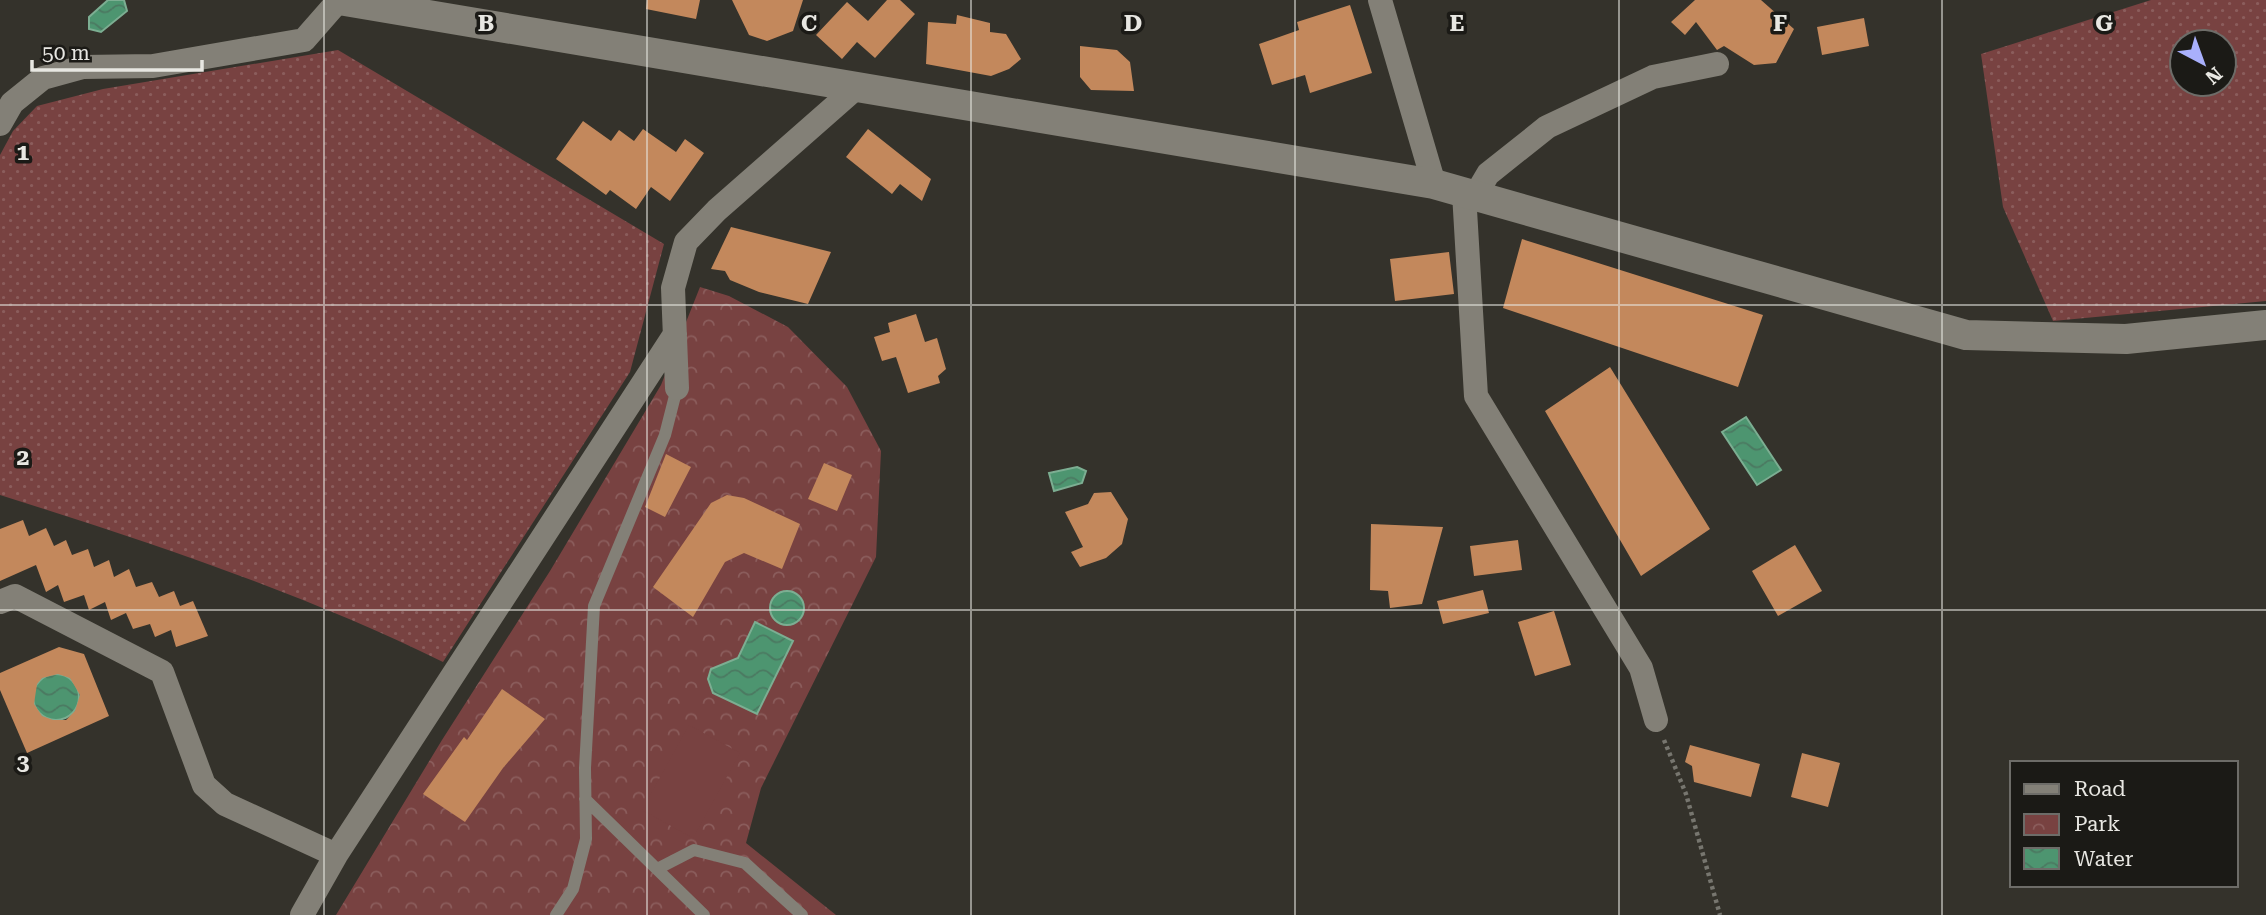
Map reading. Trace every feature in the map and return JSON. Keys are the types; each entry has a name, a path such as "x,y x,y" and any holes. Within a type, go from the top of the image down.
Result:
{"street":[{"path":"0,124 12,103 43,78 83,67 153,66 304,40 339,0 1434,184 1966,335 2126,338 2266,325"},
{"path":"1380,0 1434,184"},
{"path":"1656,720 1640,668 1476,396 1470,194 1488,174 1547,127 1653,77 1717,64"},
{"path":"677,388 673,288 686,242 717,210 857,88"},
{"path":"302,915 336,855 675,334"},
{"path":"0,602 15,596 162,672 204,785 225,804 336,855"}],"lane":[{"path":"556,915 573,889 586,839 594,606 665,435 677,388"},
{"path":"586,799 704,915"},
{"path":"659,868 694,850 745,863 802,915"}],"path":[{"path":"1656,720 1686,794 1720,915"}],"green space":[{"path":"2151,0 2266,0 2266,301 2053,321 2003,207 1981,54"},
{"path":"338,50 664,244 630,372 443,662 335,613 225,570 0,495 0,155 13,131 37,106 103,89"},
{"path":"700,287 729,296 788,327 847,387 881,451 876,557 761,788 746,843 836,915 336,915 442,740 550,571 661,385"},
{"path":"689,725 740,753 693,838 642,810"}],"water":[{"path":"108,0 124,0 127,11 101,32 89,29 89,17"},
{"path":"1746,417 1781,470 1757,485 1722,432"},
{"path":"1077,467 1086,471 1082,483 1054,491 1049,473"},
{"path":"787,591 799,596 804,608 799,620 787,625 775,620 770,608 775,596"},
{"path":"755,622 793,641 757,714 713,693 708,679 711,669 738,658"},
{"path":"56,674 72,681 79,697 72,713 56,720 40,713 33,697 40,681"}],"building":[{"path":"647,0 700,0 696,19 646,9"},
{"path":"732,0 803,0 793,31 767,41 749,35"},
{"path":"887,0 900,0 915,14 875,58 857,42 842,59 816,35 847,2 868,21"},
{"path":"1695,0 1761,0 1794,29 1776,63 1754,65 1724,46 1717,50 1696,22 1685,35 1671,22"},
{"path":"1350,5 1372,73 1310,93 1305,75 1272,85 1259,44 1299,30 1297,22"},
{"path":"957,15 990,23 990,32 1006,34 1021,59 1009,69 991,76 926,64 928,22 956,24"},
{"path":"1864,18 1869,46 1822,55 1817,27"},
{"path":"1080,46 1117,50 1130,62 1134,91 1091,90 1080,77"},
{"path":"583,121 611,141 619,130 634,141 643,129 676,152 685,139 704,153 670,201 651,187 636,209 610,190 606,195 556,159"},
{"path":"868,129 931,179 922,201 900,184 892,194 846,157"},
{"path":"731,227 831,252 808,304 759,292 730,280 725,271 711,269"},
{"path":"1522,239 1763,315 1738,387 1503,308"},
{"path":"1449,252 1454,294 1395,301 1390,259"},
{"path":"916,314 925,342 937,338 946,369 938,376 940,383 908,393 896,357 882,361 874,337 890,332 888,323"},
{"path":"1610,367 1710,529 1641,576 1545,411"},
{"path":"666,454 691,467 665,517 645,507"},
{"path":"824,463 852,475 837,511 808,499"},
{"path":"1111,492 1128,519 1122,544 1106,558 1080,567 1071,552 1083,547 1065,512 1088,504 1094,493"},
{"path":"727,495 744,498 800,524 782,569 744,553 725,562 693,617 653,587 711,503"},
{"path":"23,520 29,536 46,528 54,546 66,540 72,555 88,549 94,567 109,560 114,577 129,569 136,587 152,582 159,597 174,591 180,606 193,601 208,636 176,647 171,630 155,637 150,624 133,629 126,613 111,620 105,602 89,610 84,595 64,602 58,585 46,592 36,565 0,581 0,529"},
{"path":"1371,524 1443,527 1422,604 1390,608 1388,591 1370,590"},
{"path":"1518,540 1522,570 1474,576 1470,546"},
{"path":"1795,545 1822,591 1778,616 1752,571"},
{"path":"1483,590 1489,613 1443,624 1437,601"},
{"path":"1554,611 1571,665 1535,676 1518,622"},
{"path":"59,647 84,654 109,716 27,753 0,690 0,673","holes":["58,674 70,678 80,695 75,711 66,720 53,720 42,716 34,704 37,684 42,678"]},
{"path":"502,689 545,719 503,768 465,822 423,794 464,737 467,740"},
{"path":"1690,745 1760,764 1751,797 1694,782 1692,766 1685,762"},
{"path":"1802,753 1840,763 1828,807 1791,797"}]}
